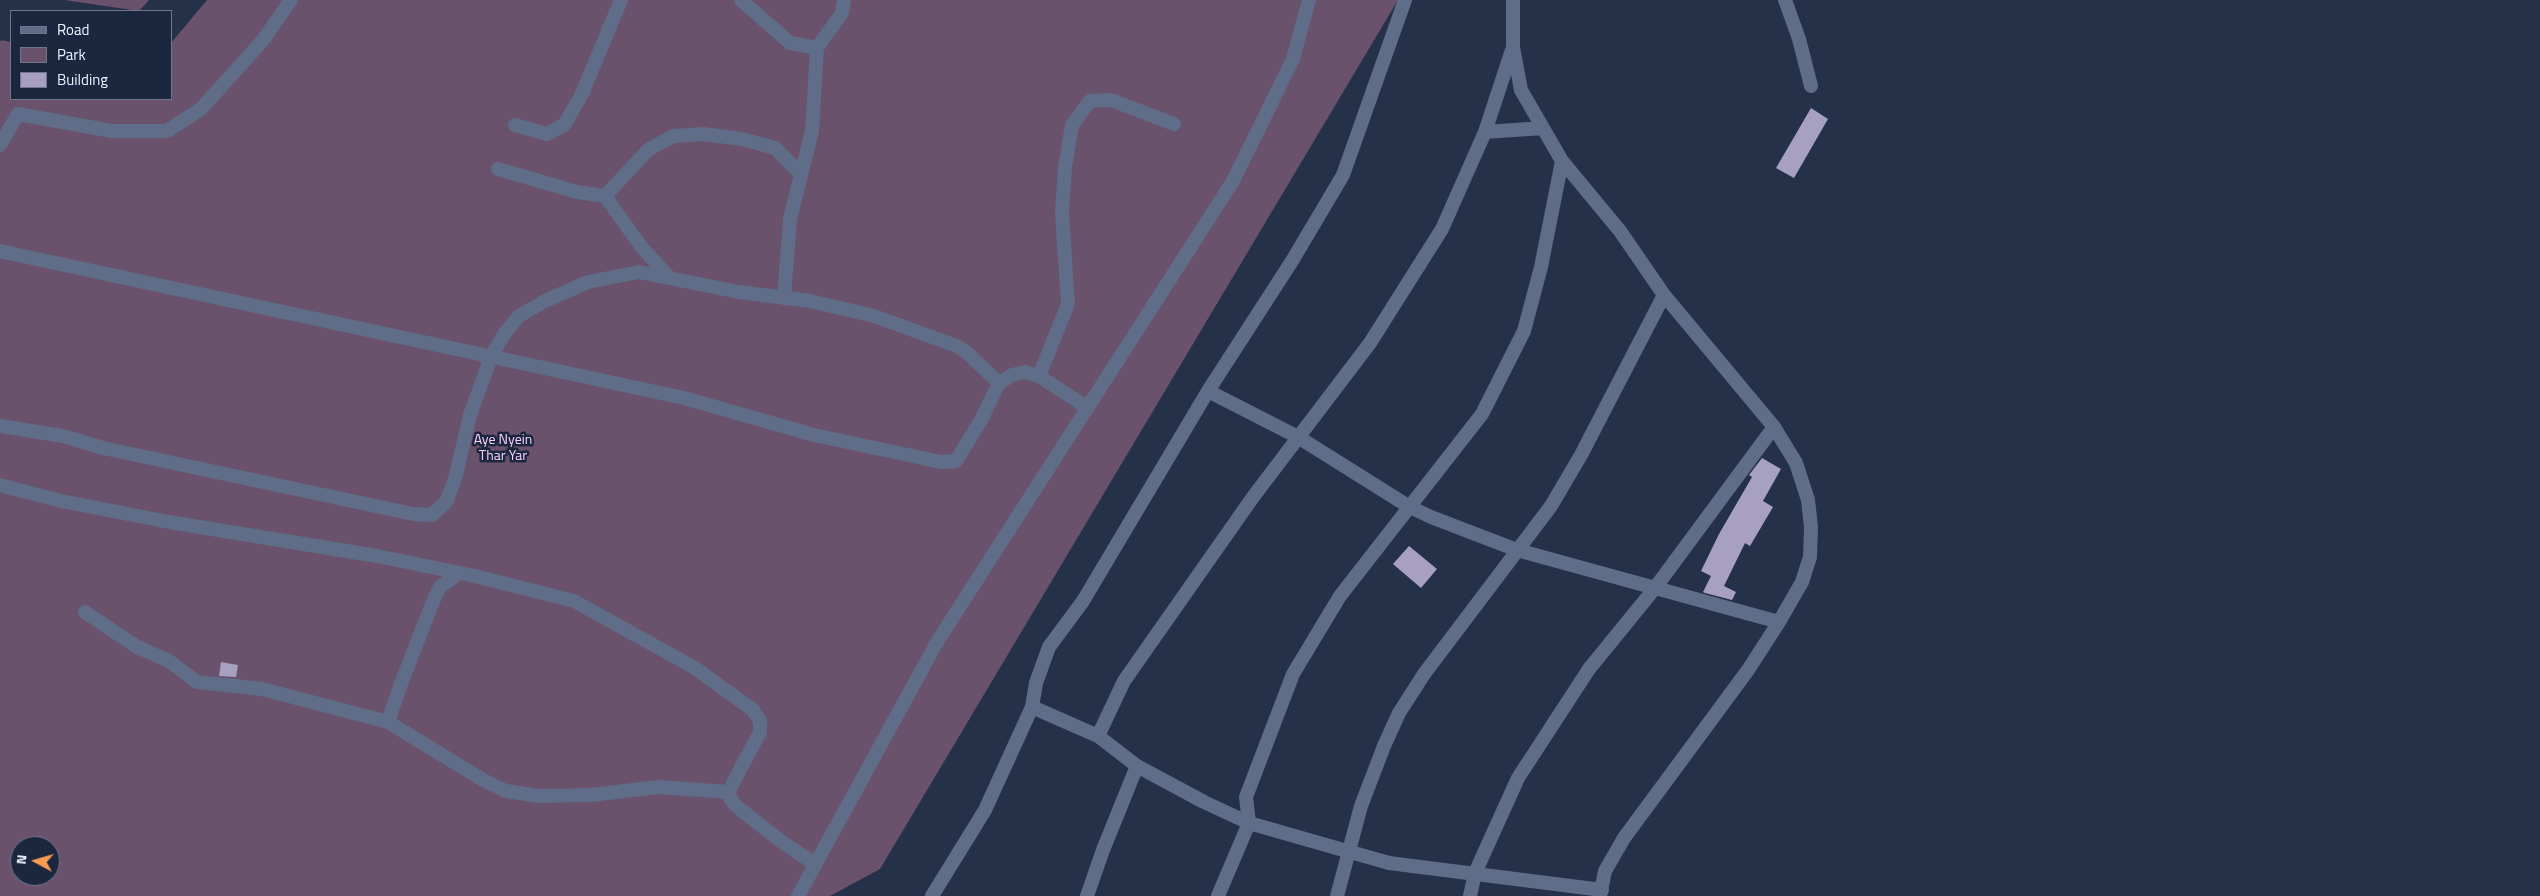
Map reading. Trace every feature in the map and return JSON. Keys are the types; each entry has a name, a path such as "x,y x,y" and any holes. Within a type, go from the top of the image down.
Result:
{"street":[{"path":"0,146 18,114 112,131 167,130 201,109 263,40 291,0"},
{"path":"515,124 546,134 564,125 581,96 621,0"},
{"path":"741,0 790,43 818,48"},
{"path":"798,896 937,642 1232,181 1293,59 1309,0"},
{"path":"932,896 985,810 1032,707 1036,683 1049,647 1083,601 1208,390 1292,261 1343,175 1405,0"},
{"path":"1032,707 1098,736 1137,766 1204,802 1249,823 1389,863 1601,893 1605,871 1624,838 1748,670 1802,582 1810,556 1811,527 1808,500 1796,463 1774,427 1664,295 1620,232 1562,162 1521,90 1513,47 1513,0"},
{"path":"1785,0 1799,39 1811,86"},
{"path":"784,298 790,219 812,131 818,48 843,4"},
{"path":"1098,736 1124,681 1298,436 1370,343 1442,229 1485,132 1513,47"},
{"path":"1039,376 1068,304 1062,212 1065,168 1072,125 1090,101 1111,100 1174,124"},
{"path":"1485,132 1543,128"},
{"path":"605,196 649,149 674,136 703,134 742,139 775,148 801,174"},
{"path":"1218,896 1249,823 1246,797 1293,674 1340,596 1387,537 1408,506 1482,414 1524,331 1541,267 1562,162"},
{"path":"498,169 576,192 605,196 643,249 669,277"},
{"path":"0,251 684,398 814,435 941,462 956,461 981,420 999,383 1012,375 1025,372 1039,376 1088,408"},
{"path":"0,426 63,436 103,448 413,514 432,515 446,502 455,479 470,415 491,357 504,334 520,316 545,301 588,282 639,272 739,292 810,301 874,316 954,344 964,350 999,383"},
{"path":"1337,896 1348,851 1368,789 1399,713 1424,674 1474,611 1551,506 1582,455 1664,295"},
{"path":"1208,390 1298,436 1408,506 1431,517 1517,550 1779,622"},
{"path":"1470,896 1475,874 1518,778 1589,669 1655,588 1774,427"},
{"path":"0,485 61,500 168,522 377,556 574,600 695,668 753,710 760,720 760,732 729,792 730,798 736,806 815,864"},
{"path":"388,722 434,599 440,587 459,573"},
{"path":"85,612 137,647 169,661 197,682 262,689 388,722 483,780 506,790 540,796 591,795 658,787 729,792"},
{"path":"1087,896 1103,850 1137,766"}],"green space":[{"path":"64,0 149,0 140,10"},
{"name":"Aye Nyein Thar Yar","path":"207,0 1398,0 880,869 830,896 0,896 1,40 10,42 10,100 172,100 172,42"}],"building":[{"path":"1811,108 1828,119 1794,178 1776,168"},
{"path":"1762,458 1781,469 1763,501 1773,507 1750,546 1745,543 1724,586 1736,592 1732,600 1705,593 1703,592 1711,576 1701,571 1719,534 1752,477 1749,475"},
{"path":"1409,546 1437,569 1421,588 1393,564"},
{"path":"221,662 238,665 236,677 219,676"}]}
